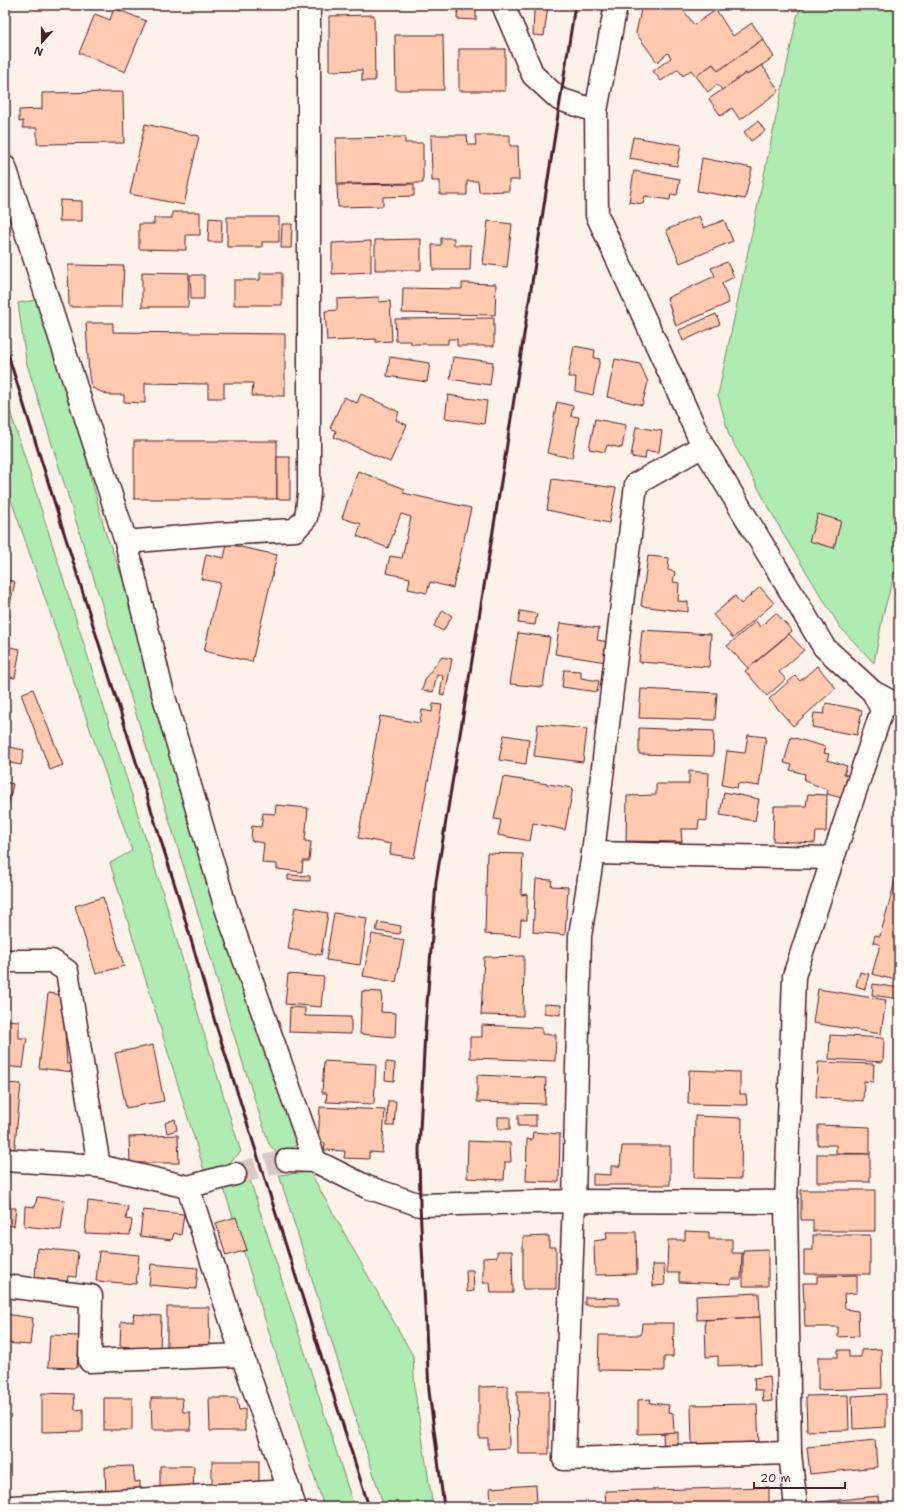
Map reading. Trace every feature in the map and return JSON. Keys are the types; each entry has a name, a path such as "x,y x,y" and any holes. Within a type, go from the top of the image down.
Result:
{"street":[{"path":"126,542 217,534 295,530 306,518 309,494 309,5"},
{"path":"503,5 533,75 560,99 596,111"},
{"path":"616,5 596,111 597,215 703,446 824,647 872,692 899,706"},
{"path":"5,167 126,542 162,690 225,905 315,1161"},
{"path":"703,446 636,484 593,853 580,936 574,1201 564,1459 790,1453"},
{"path":"796,1507 790,1453 786,1202 794,976 882,710 872,692"},
{"path":"593,853 833,858"},
{"path":"5,961 52,961 67,971 99,1166"},
{"path":"5,1160 99,1166 188,1187 235,1174"},
{"path":"287,1160 315,1161 366,1187 420,1205 574,1201 786,1202"},
{"path":"11,1507 292,1499 242,1355 188,1187"},
{"path":"5,1286 91,1296 90,1361 242,1355"}],"green space":[{"path":"801,5 899,5 899,557 883,615 874,663 840,627 785,537 729,435 718,395 797,17"},
{"path":"42,299 68,388 105,531 124,582 147,667 303,1141 279,1156 269,1144 228,1017 191,890 26,361 18,303"},
{"path":"5,395 165,900 202,1027 241,1152 223,1168 204,1170 110,863 132,851 5,482"},
{"path":"310,1172 413,1356 415,1392 433,1507 384,1507 279,1175"},
{"path":"250,1180 354,1507 324,1507 224,1189"}],"building":[{"path":"458,5 476,5 476,20 457,19"},
{"path":"522,5 548,5 544,36 533,35 534,10 522,8"},
{"path":"642,5 680,5 694,25 716,10 733,36 752,23 763,39 718,71 713,64 696,76 691,70 683,76 678,69 661,81 653,71 671,58 668,53 657,62 636,33"},
{"path":"114,8 146,21 125,72 79,53 95,14 110,20"},
{"path":"374,15 375,81 362,81 362,70 329,71 329,16"},
{"path":"395,35 443,35 444,90 396,90"},
{"path":"763,39 774,57 747,75 746,73 722,90 717,84 708,92 696,76 713,64 718,71"},
{"path":"459,49 505,49 505,91 459,91"},
{"path":"762,65 779,91 740,120 732,108 721,116 709,99 746,73 747,75"},
{"path":"123,92 124,143 37,144 37,128 23,128 23,121 19,122 19,110 42,109 42,93"},
{"path":"758,121 765,131 751,141 744,132"},
{"path":"145,124 199,136 184,205 130,194"},
{"path":"431,135 467,135 468,145 476,145 475,135 510,135 510,146 518,146 519,180 509,180 509,191 479,192 478,181 467,181 467,195 440,195 440,181 432,181"},
{"path":"405,137 405,143 423,143 423,183 337,184 336,138"},
{"path":"633,137 681,145 677,166 629,158"},
{"path":"702,158 752,168 745,199 697,191"},
{"path":"634,171 680,179 677,195 671,194 670,200 645,196 643,204 629,202"},
{"path":"414,184 414,196 383,197 383,206 338,207 337,185"},
{"path":"60,200 82,201 82,221 59,221"},
{"path":"172,212 200,212 200,235 186,235 186,250 139,249 139,224 154,224 154,218 172,218"},
{"path":"699,216 704,228 724,220 733,241 680,263 666,230"},
{"path":"227,217 279,217 279,242 262,242 262,247 227,247"},
{"path":"209,218 222,219 221,242 208,242"},
{"path":"488,221 512,224 507,267 483,264"},
{"path":"282,224 292,224 291,248 281,248"},
{"path":"441,238 454,238 454,245 471,245 470,270 433,270 432,245 441,245"},
{"path":"421,239 421,270 375,270 375,240"},
{"path":"371,241 371,272 332,274 332,243"},
{"path":"727,262 734,277 722,283 729,303 676,326 667,298 715,276 711,268"},
{"path":"68,265 124,266 122,307 69,307"},
{"path":"142,272 189,273 188,307 142,307"},
{"path":"260,273 282,273 282,305 234,305 234,280 260,280"},
{"path":"190,275 204,275 204,299 191,299"},
{"path":"462,283 496,284 495,315 402,313 403,288 462,289"},
{"path":"379,297 379,302 390,301 392,341 376,342 376,339 327,341 325,311 337,310 337,299"},
{"path":"716,314 720,324 683,341 679,330"},
{"path":"494,318 494,346 457,346 457,339 448,339 448,344 411,344 411,341 396,341 395,319"},
{"path":"86,323 113,323 113,332 285,334 285,396 252,396 253,383 224,383 224,398 208,398 208,384 145,383 145,403 124,402 124,395 109,395 92,388 89,377"},
{"path":"574,346 595,350 594,358 600,359 593,395 575,391 576,377 568,377"},
{"path":"390,357 430,363 427,382 387,376"},
{"path":"453,357 493,362 490,385 450,379"},
{"path":"615,359 640,364 648,382 642,405 607,397"},
{"path":"361,394 399,412 396,420 407,425 390,462 334,437 336,431 330,428 344,397 357,403"},
{"path":"448,395 487,401 484,424 445,418"},
{"path":"557,402 573,406 571,416 579,417 572,458 547,453"},
{"path":"595,419 626,425 622,448 607,445 605,452 589,449"},
{"path":"636,427 662,431 659,452 646,451 645,459 631,457"},
{"path":"134,441 277,441 277,499 134,499"},
{"path":"277,457 290,457 290,499 277,499"},
{"path":"358,471 405,489 403,493 471,508 453,588 430,582 427,593 408,589 410,578 386,573 390,556 402,558 411,517 401,514 388,548 357,536 361,524 342,518"},
{"path":"552,479 616,488 609,523 547,510"},
{"path":"818,514 841,521 834,548 809,541"},
{"path":"227,544 277,555 252,662 204,651 220,583 201,579 206,554 224,558"},
{"path":"648,556 669,558 668,570 675,572 673,582 679,583 678,601 688,602 688,612 641,606"},
{"path":"5,579 15,582 5,627"},
{"path":"760,587 774,603 733,638 713,615 735,596 741,604"},
{"path":"443,610 452,616 443,631 434,626"},
{"path":"520,611 537,614 535,625 518,623"},
{"path":"776,613 792,631 748,668 727,646 756,621 760,627"},
{"path":"560,623 599,628 597,640 609,642 606,662 555,654"},
{"path":"642,630 711,634 709,667 639,662"},
{"path":"518,633 550,637 543,687 510,684"},
{"path":"789,634 804,650 779,672 786,679 767,696 745,671"},
{"path":"5,646 20,649 15,678 5,676"},
{"path":"442,657 452,659 445,695 440,694 443,676 437,674 433,692 422,690 426,677"},
{"path":"817,666 836,688 793,726 769,699 795,676 800,681"},
{"path":"564,670 581,671 581,678 599,681 597,692 562,687"},
{"path":"33,689 63,765 50,770 21,694"},
{"path":"641,689 717,693 715,720 639,718"},
{"path":"826,703 862,710 857,735 812,727 814,713 824,714"},
{"path":"433,704 442,705 414,858 390,854 391,844 358,838 380,716 420,723 422,710 432,712"},
{"path":"538,724 587,729 583,762 534,756"},
{"path":"639,728 714,731 713,756 639,754"},
{"path":"504,735 529,739 526,764 499,760"},
{"path":"748,735 766,737 759,786 738,783 737,788 722,785 727,751 745,753"},
{"path":"791,737 826,747 824,753 829,754 827,760 847,766 844,774 849,776 842,798 827,794 828,790 804,780 805,774 790,770 792,765 784,763"},
{"path":"5,746 24,750 21,765 5,762"},
{"path":"689,771 709,773 707,821 699,820 698,829 681,829 682,842 626,841 627,796 656,795 656,784 689,784"},
{"path":"5,774 7,775 6,782 13,784 5,820"},
{"path":"503,777 573,788 565,830 533,823 530,841 498,835 501,820 494,819"},
{"path":"724,792 759,799 755,821 720,815"},
{"path":"808,794 827,795 826,832 816,832 815,843 773,841 774,806 806,806"},
{"path":"276,805 308,808 305,841 311,842 309,861 303,861 302,872 277,869 277,864 262,863 264,843 251,841 252,826 261,827 263,813 275,814"},
{"path":"487,853 523,854 521,895 527,894 527,920 521,920 520,936 485,934"},
{"path":"898,870 899,981 872,974 880,945 873,942 875,935 880,936"},
{"path":"288,875 310,876 310,881 288,880"},
{"path":"536,879 552,880 551,886 568,887 565,935 533,932"},
{"path":"103,897 124,966 96,974 75,906"},
{"path":"295,907 328,913 321,955 288,949"},
{"path":"334,913 367,918 360,965 326,960"},
{"path":"378,922 401,926 400,934 376,931"},
{"path":"372,934 404,940 396,982 363,976"},
{"path":"524,956 523,1016 481,1015 484,957"},
{"path":"860,972 869,974 865,989 856,986"},
{"path":"288,974 324,977 321,1007 285,1004"},
{"path":"873,984 899,988 899,999 872,995"},
{"path":"818,989 886,1000 881,1034 813,1023"},
{"path":"362,991 382,992 381,1012 396,1013 395,1037 360,1034"},
{"path":"48,993 63,995 67,1064 73,1063 73,1072 39,1068"},
{"path":"544,1004 561,1005 560,1015 544,1013"},
{"path":"290,1007 305,1008 305,1016 351,1017 351,1034 289,1032"},
{"path":"5,1020 19,1021 19,1038 27,1038 23,1068 5,1066"},
{"path":"482,1025 542,1028 542,1034 556,1035 555,1061 470,1058 470,1037 482,1037"},
{"path":"830,1035 884,1038 883,1062 829,1059"},
{"path":"153,1045 164,1101 126,1108 115,1053"},
{"path":"324,1061 376,1064 374,1104 326,1102 327,1093 322,1093"},
{"path":"386,1062 395,1063 394,1081 385,1080"},
{"path":"818,1062 874,1064 873,1082 864,1081 863,1101 816,1097"},
{"path":"689,1070 740,1072 740,1094 746,1094 747,1105 688,1104"},
{"path":"477,1075 546,1078 545,1104 477,1102"},
{"path":"5,1083 21,1084 14,1155 5,1154"},
{"path":"388,1101 396,1101 394,1126 387,1126"},
{"path":"320,1107 385,1110 382,1153 369,1152 369,1159 344,1158 345,1151 324,1150 325,1143 318,1142"},
{"path":"518,1115 536,1115 536,1126 518,1126"},
{"path":"695,1116 742,1118 741,1179 694,1178"},
{"path":"498,1117 510,1117 510,1129 498,1129"},
{"path":"175,1119 177,1130 167,1133 165,1123"},
{"path":"818,1125 870,1127 870,1154 836,1153 836,1145 818,1145"},
{"path":"533,1132 560,1134 559,1182 526,1181 527,1139 532,1140"},
{"path":"178,1135 179,1163 130,1163 129,1137"},
{"path":"468,1141 510,1143 511,1162 505,1162 504,1180 467,1178"},
{"path":"622,1146 670,1146 670,1185 593,1185 593,1174 611,1175 611,1166 620,1166"},
{"path":"817,1154 870,1154 870,1182 817,1182"},
{"path":"801,1190 875,1190 875,1231 813,1231 813,1220 801,1220"},
{"path":"5,1194 9,1195 10,1208 16,1208 14,1226 5,1225"},
{"path":"37,1197 65,1200 61,1230 24,1226 25,1206 35,1207"},
{"path":"88,1201 128,1206 126,1219 132,1220 130,1235 85,1233"},
{"path":"143,1210 184,1214 181,1235 174,1233 172,1240 140,1236"},
{"path":"236,1217 247,1250 226,1256 216,1223"},
{"path":"685,1231 709,1232 709,1239 732,1239 732,1253 742,1253 741,1279 731,1279 731,1284 679,1282 679,1273 667,1273 668,1240 685,1240"},
{"path":"606,1232 636,1232 637,1274 595,1275 594,1241 607,1239"},
{"path":"813,1235 870,1235 870,1274 804,1274 804,1250 813,1250"},
{"path":"549,1236 549,1247 556,1247 556,1289 523,1289 523,1237"},
{"path":"37,1248 78,1252 76,1277 68,1276 67,1283 35,1279"},
{"path":"768,1249 768,1286 743,1286 743,1250"},
{"path":"99,1251 139,1255 136,1284 96,1281"},
{"path":"497,1251 512,1251 513,1293 491,1293 490,1283 483,1283 483,1258 497,1257"},
{"path":"151,1264 198,1268 196,1289 149,1285"},
{"path":"652,1265 664,1265 665,1285 653,1286"},
{"path":"466,1270 473,1270 474,1291 467,1292"},
{"path":"857,1275 857,1293 844,1294 845,1309 858,1311 859,1336 838,1337 838,1327 805,1327 803,1283 817,1283 817,1276"},
{"path":"759,1293 760,1317 697,1320 696,1296"},
{"path":"585,1297 619,1298 619,1305 585,1305"},
{"path":"167,1307 209,1307 210,1350 167,1350"},
{"path":"5,1314 33,1318 30,1345 5,1343"},
{"path":"133,1314 161,1316 160,1353 130,1354 130,1347 120,1346 121,1322 134,1321"},
{"path":"760,1317 762,1364 718,1366 718,1356 706,1357 705,1320"},
{"path":"642,1323 674,1323 673,1357 664,1357 664,1371 598,1370 599,1335 641,1335"},
{"path":"50,1335 80,1336 77,1368 48,1367"},
{"path":"881,1349 882,1388 818,1390 818,1357 838,1357 838,1350 849,1350 849,1357 861,1357 861,1350"},
{"path":"770,1376 772,1401 763,1402 762,1390 755,1390 754,1378"},
{"path":"508,1386 509,1448 488,1449 488,1438 479,1438 479,1387"},
{"path":"517,1391 549,1391 549,1454 518,1454"},
{"path":"42,1393 74,1394 75,1410 83,1409 83,1431 42,1432"},
{"path":"886,1394 886,1427 853,1429 852,1396"},
{"path":"848,1395 849,1430 807,1431 806,1396"},
{"path":"104,1398 132,1398 132,1430 104,1430"},
{"path":"151,1398 182,1398 183,1412 190,1412 191,1430 152,1430"},
{"path":"209,1398 237,1398 239,1410 245,1409 245,1431 210,1431"},
{"path":"651,1399 650,1403 669,1405 668,1412 673,1413 674,1433 638,1434 638,1400"},
{"path":"757,1404 759,1442 692,1444 691,1405"},
{"path":"678,1432 678,1452 664,1452 663,1433"},
{"path":"875,1440 877,1467 810,1474 807,1447"},
{"path":"212,1461 259,1461 259,1492 212,1492"},
{"path":"133,1466 135,1482 140,1481 140,1496 106,1496 105,1467"},
{"path":"160,1466 194,1466 193,1496 160,1496"},
{"path":"536,1485 537,1507 491,1507 490,1488"},
{"path":"769,1487 769,1507 606,1507 605,1491"},
{"path":"878,1496 879,1507 811,1507 810,1503"}],"tunnel":[{"path":"235,1174 287,1160"}],"railway":[{"path":"444,1507 429,1391 420,1205 419,1150 425,1031 436,882 505,457 575,5"},
{"path":"5,345 178,895 215,1022 369,1507"}]}
